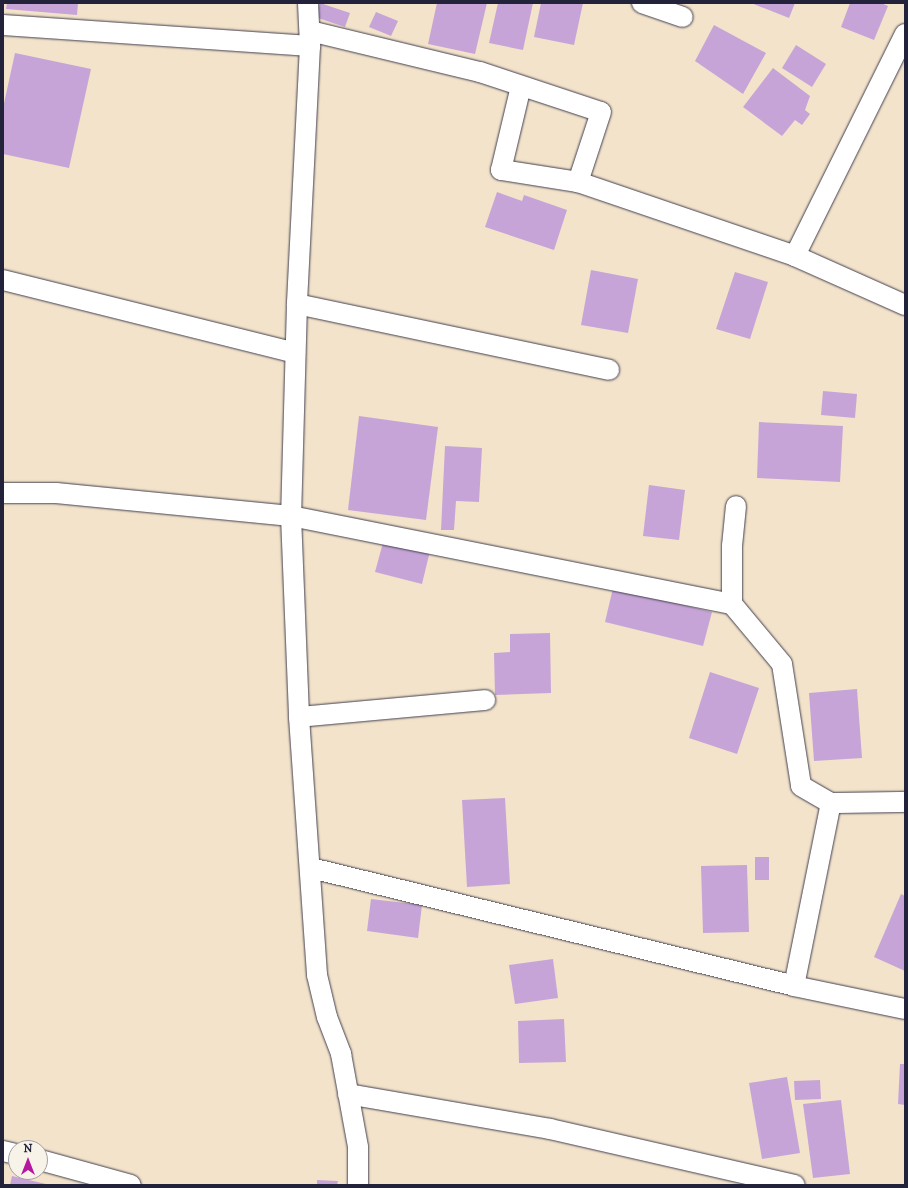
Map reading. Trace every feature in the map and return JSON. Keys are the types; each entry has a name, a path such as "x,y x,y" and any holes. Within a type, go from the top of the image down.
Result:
{"street":[{"path":"308,3 310,39 295,353 291,516 299,717 311,868 317,975 327,1017 341,1054 358,1147 358,1185"},
{"path":"642,3 684,18"},
{"path":"3,25 310,39 480,72 601,112 578,182"},
{"path":"795,256 905,34"},
{"path":"521,86 501,170 578,182 795,256 905,305"},
{"path":"3,280 295,353"},
{"path":"297,304 609,370"},
{"path":"3,493 56,493 291,516 732,604 782,664 801,786 832,803 905,802"},
{"path":"732,604 732,546 736,506"},
{"path":"299,717 485,700"},
{"path":"794,986 832,803"},
{"path":"311,868 794,986 905,1009"},
{"path":"348,1094 550,1129 795,1185"},
{"path":"48,1162 131,1185"}],"building":[{"path":"7,3 78,3 77,15 6,9"},
{"path":"320,3 350,13 345,27 315,17"},
{"path":"437,3 487,3 475,54 428,44"},
{"path":"498,3 533,3 523,50 489,43"},
{"path":"541,3 583,3 574,45 534,37"},
{"path":"751,3 795,3 789,18"},
{"path":"850,3 881,3 888,6 874,40 841,27"},
{"path":"376,12 398,21 391,36 369,27"},
{"path":"714,25 766,53 743,94 695,61"},
{"path":"796,45 826,64 812,87 782,68"},
{"path":"15,53 91,69 69,168 3,154 3,108"},
{"path":"773,68 810,96 805,110 810,114 802,125 795,120 782,136 743,107"},
{"path":"497,192 522,201 524,195 567,210 554,250 485,227"},
{"path":"591,270 638,279 628,333 581,325"},
{"path":"735,272 768,282 750,339 716,329"},
{"path":"823,391 857,394 855,418 821,415"},
{"path":"359,416 438,427 426,520 348,510"},
{"path":"759,422 843,426 840,482 757,478"},
{"path":"445,446 482,448 479,502 456,501 454,530 441,530"},
{"path":"649,485 685,490 679,540 643,536"},
{"path":"384,539 430,551 422,584 375,572"},
{"path":"613,588 712,612 703,646 605,622"},
{"path":"550,633 551,693 495,695 494,653 510,652 510,634"},
{"path":"710,672 759,688 737,754 689,738"},
{"path":"857,689 862,758 814,761 809,693"},
{"path":"505,798 510,884 467,887 462,800"},
{"path":"755,857 769,857 769,880 755,880"},
{"path":"747,865 749,932 703,933 701,866"},
{"path":"901,894 905,896 905,971 874,957"},
{"path":"371,899 422,905 418,938 367,931"},
{"path":"553,959 558,998 515,1004 509,965"},
{"path":"564,1019 566,1062 519,1063 518,1021"},
{"path":"900,1064 905,1064 905,1105 898,1104"},
{"path":"787,1077 800,1153 762,1159 749,1083"},
{"path":"820,1080 821,1099 795,1100 794,1081"},
{"path":"841,1100 850,1174 813,1178 803,1104"},
{"path":"11,1180 29,1180 46,1184 46,1185 10,1185"},
{"path":"317,1180 338,1181 337,1185 317,1185"}]}
